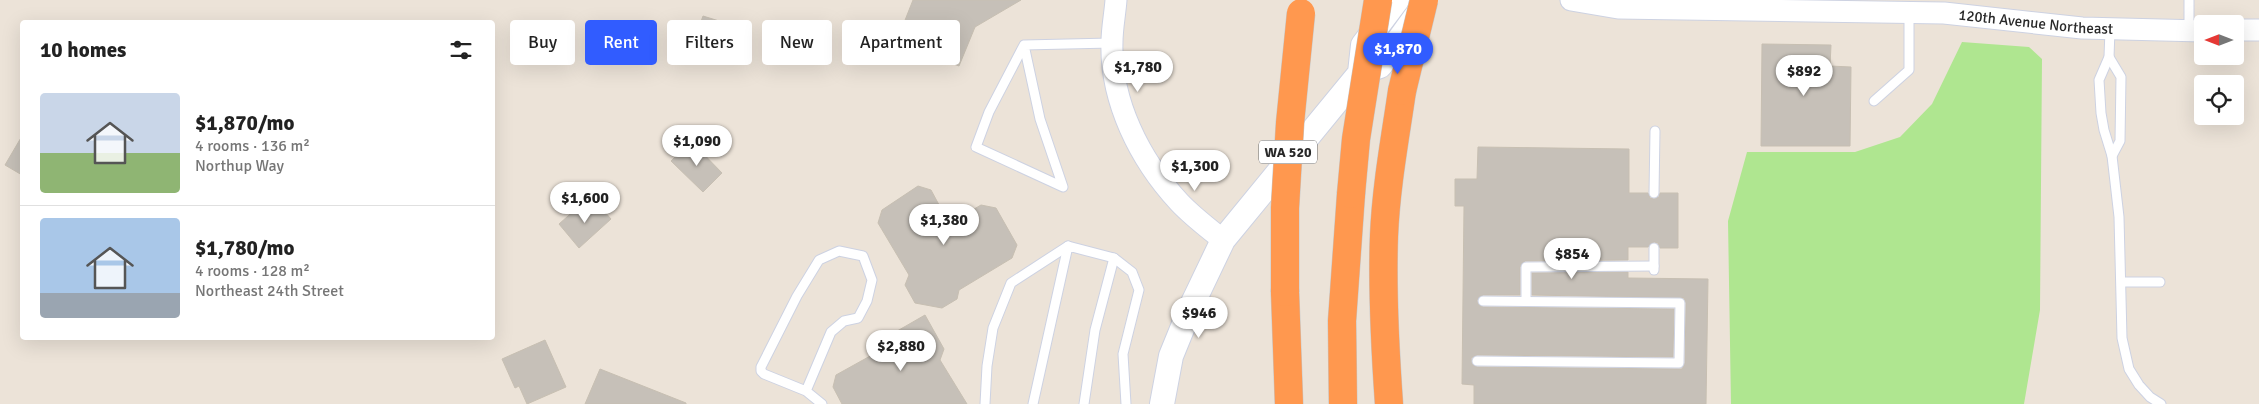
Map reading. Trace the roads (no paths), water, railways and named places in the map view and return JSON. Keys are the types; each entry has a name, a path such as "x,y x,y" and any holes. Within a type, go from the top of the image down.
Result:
{"highway":[{"path":"1343,404 1342,321 1351,194 1356,139 1378,0"},
{"path":"1388,404 1383,318 1384,233 1394,141 1402,91 1426,0"},
{"name":"WA 520","path":"1289,404 1285,292 1286,189 1290,123 1302,4"}],"main road":[{"path":"1360,73 1363,45 1397,0"},
{"path":"1162,404 1171,356 1222,240 1360,73 1380,66 1426,0"}],"street":[{"path":"1116,0 1112,42 1116,83 1128,126 1150,166 1180,203 1222,240"},
{"name":"120th Avenue Northeast","path":"1571,0 1618,8 1715,6 1944,13 2110,30 2194,31"},
{"path":"2244,30 2259,30"}],"lane":[{"path":"2189,0 2194,22"},
{"path":"1874,101 1909,70 1909,13"},
{"path":"2110,30 2109,57 2098,80 2104,130 2112,156 2119,217 2122,338 2129,369 2139,385 2150,397 2161,404"},
{"path":"1024,45 1112,42"},
{"path":"1024,45 1040,119 1063,187 976,147 989,112 1024,45"},
{"path":"2109,57 2121,77 2120,141 2112,156"},
{"path":"1654,193 1655,131"},
{"path":"1034,404 1068,246"},
{"path":"985,404 987,366 993,328 1011,283 1068,246 1114,258 1132,272 1139,290 1123,354 1126,404"},
{"path":"1526,301 1526,267 1654,268 1654,248"},
{"path":"806,391 831,332 844,321 858,318 867,300 872,280 864,256 839,251 819,260 761,367 764,374 806,391 822,404"},
{"path":"1084,404 1095,330 1114,258"},
{"path":"2122,282 2160,282"},
{"path":"1477,361 1679,363 1680,303 1483,300"}]}
